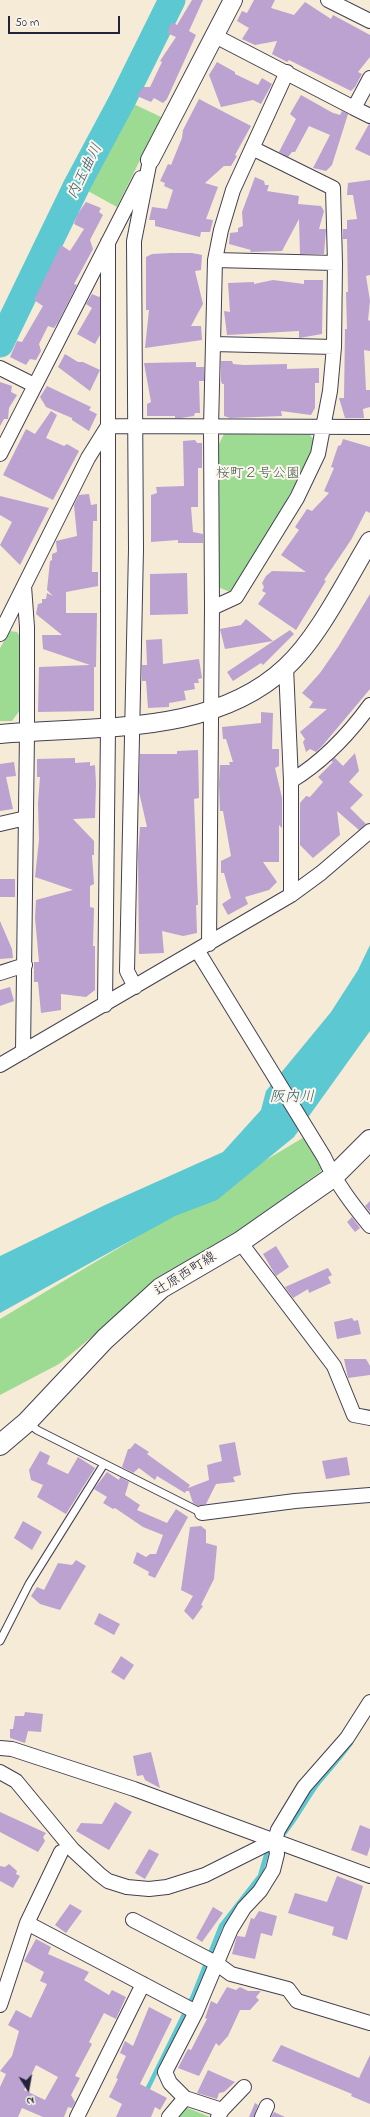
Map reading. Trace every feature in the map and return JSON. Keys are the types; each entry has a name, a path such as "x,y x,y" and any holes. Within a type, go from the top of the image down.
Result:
{"main road":[{"name":"辻原西町線","path":"0,1445 27,1422 105,1339 161,1288 240,1242 333,1177 370,1140"}],"street":[{"path":"0,454 34,385 233,0"},
{"path":"328,0 370,21"},
{"path":"215,36 370,116"},
{"path":"287,72 229,202 215,260 211,427 212,608 203,947 241,1022 324,1157 333,1177 344,1195 370,1226"},
{"path":"354,108 370,78"},
{"path":"212,608 236,597 272,540 314,466 324,426 330,390 334,347 335,263 333,188 252,148"},
{"path":"135,987 127,970 136,549 134,426 134,241 150,160"},
{"path":"105,1005 108,727 108,242"},
{"path":"215,260 335,263"},
{"path":"213,344 334,347"},
{"path":"0,368 34,385"},
{"path":"108,426 370,427"},
{"path":"0,634 88,458 108,426"},
{"path":"0,734 132,726 210,712 233,703 267,682 286,667 303,648 370,541"},
{"path":"23,1052 27,732 27,627 24,586"},
{"path":"286,667 291,781 291,895"},
{"path":"291,781 310,769 358,721 370,705"},
{"path":"0,824 26,818"},
{"path":"0,1065 291,895 321,873 370,831"},
{"path":"0,973 25,965"},
{"path":"240,1242 334,1366 354,1415 370,1418"},
{"path":"202,1513 295,1501 370,1495"},
{"path":"244,2087 220,2113 185,2098 170,2083 165,2072 188,2008 209,1960 237,1919 269,1879 273,1870 278,1844 278,1830 304,1787 347,1738 370,1702"},
{"path":"0,1748 12,1749 126,1787 278,1844 370,1876"},
{"path":"0,1772 16,1782 73,1850 94,1870 108,1881 127,1887 149,1889 167,1887 205,1875 278,1844"},
{"path":"0,2005 27,1923 61,1852"},
{"path":"133,1920 209,1960 231,1974 288,1989 297,2001 370,2023"},
{"path":"27,1923 188,2008"},
{"path":"78,2117 143,1984"},
{"path":"169,2117 185,2098"}],"lane":[{"path":"27,1422 37,1430 202,1513"},
{"path":"0,1641 30,1584 104,1464"}],"green space":[{"path":"123,99 161,117 117,207 77,185"},
{"name":"桜町２号公園","path":"224,434 310,435 315,441 287,500 230,592 218,587 219,444"},
{"path":"10,631 17,632 21,638 20,710 12,721 0,721 0,648"},
{"path":"306,1136 323,1168 320,1172 242,1230 160,1277 128,1307 59,1364 0,1395 0,1319"},
{"path":"185,2107 210,2117 178,2117"}],"water":[{"name":"阪内川","path":"370,945 370,1031 294,1137 217,1200 175,1216 0,1313 0,1256 105,1205 223,1152 261,1110 266,1091 331,1012 358,970"}],"building":[{"path":"192,0 203,0 189,31 196,35 167,99 163,103 154,98 151,102 137,96 143,87 150,87 162,62 160,61 176,37 167,33 172,22 177,25"},
{"path":"254,0 275,0 271,8 294,15 305,2 331,19 333,15 370,35 370,57 358,72 362,74 355,87 351,91 289,60 287,62 272,54 277,41 255,45 242,39 249,28 237,21 242,11 247,13"},
{"path":"217,62 235,72 235,74 258,85 262,78 272,84 261,104 253,100 221,107 209,75"},
{"path":"301,95 333,113 340,115 342,111 348,114 332,165 326,171 313,168 330,135 309,126 295,152 292,152 288,157 279,152 296,119 290,114"},
{"path":"199,99 251,126 235,155 237,156 231,166 224,166 205,183 218,187 206,219 213,220 210,232 201,232 200,237 155,226 155,220 149,220 152,207 167,209 173,190 164,186 165,183 160,181 168,164 171,165 182,138 183,130"},
{"path":"370,124 370,156 355,149"},
{"path":"255,177 264,181 265,185 269,185 267,191 299,196 298,204 321,206 324,211 319,229 326,229 324,254 300,254 299,219 282,251 250,252 251,250 229,244 230,233 238,232 238,228 243,226 242,212"},
{"path":"370,180 370,275 366,276 370,301 368,320 370,321 370,351 364,350 366,390 370,390 370,407 363,409 364,418 345,418 339,398 344,398 345,329 347,329 346,292 348,292 347,239 343,239 343,229 347,229 347,220 357,219 353,195 347,195 348,183"},
{"path":"86,202 101,208 99,212 103,215 90,240 93,249 74,284 77,285 58,322 54,328 48,326 39,344 41,351 36,360 30,359 26,365 10,357 17,341 22,342 43,306 34,300 61,245 70,251 84,229 74,224 77,215"},
{"path":"192,253 202,255 201,270 195,271 203,304 191,326 201,326 202,340 145,348 149,310 146,310 146,257 152,254"},
{"path":"273,280 304,284 304,280 323,280 322,334 299,338 299,331 227,335 224,311 230,312 228,283 254,282 254,284"},
{"path":"92,294 99,297 100,296 100,335 95,344 77,334 92,308 86,304"},
{"path":"65,354 78,362 83,362 100,370 90,391 58,367"},
{"path":"221,361 232,361 233,364 244,365 287,364 287,369 319,368 319,383 315,383 315,408 311,415 281,411 282,416 230,418 224,416 224,384 222,384 221,381"},
{"path":"196,362 196,367 204,367 204,381 199,381 200,413 195,413 194,416 181,418 175,418 175,416 147,416 147,404 151,402 144,363"},
{"path":"0,382 12,386 11,392 17,395 9,408 8,419 4,419 0,426"},
{"path":"47,386 91,407 89,410 97,414 89,431 72,420 72,418 46,407 40,397"},
{"path":"51,411 57,415 46,438 64,446 67,444 79,451 53,500 3,475 26,429 35,434"},
{"path":"343,439 370,447 370,513 366,511 351,540 324,580 326,581 296,630 258,604 266,593 262,591 264,587 262,583 266,576 272,571 306,572 281,555 299,530 295,527 307,509 312,511 329,493 324,491 334,468 331,467 338,446 341,445"},
{"path":"195,440 197,443 202,443 202,468 198,468 198,507 191,507 193,532 203,534 203,543 178,543 178,540 151,542 151,495 157,493 156,487 184,486 183,441"},
{"path":"89,494 91,505 97,504 97,521 93,521 92,572 98,572 98,586 66,592 66,613 97,613 96,667 94,667 94,711 38,712 39,667 90,665 43,649 42,635 62,635 36,614 38,604 42,603 42,599 46,599 47,593 53,596 47,590 50,561 52,560 52,554 57,552 56,541 77,536 74,505 79,495"},
{"path":"0,496 49,508 20,565 0,545 12,522 0,515"},
{"path":"187,573 188,614 150,615 150,574"},
{"path":"370,594 370,689 316,752 310,749 306,752 303,742 305,739 300,732 327,709 309,708 313,702 302,693 320,673 338,647"},
{"path":"246,619 273,641 225,649 220,629 241,625"},
{"path":"290,630 294,634 263,665 261,663 233,681 227,672"},
{"path":"162,639 163,664 199,659 202,678 198,679 199,683 194,683 195,689 184,691 186,700 169,703 169,707 148,708 146,681 142,681 142,665 147,665 146,640"},
{"path":"261,712 273,713 272,749 279,749 279,766 275,768 282,798 282,828 279,825 279,862 263,862 277,882 269,890 245,897 248,904 228,915 222,904 231,898 224,873 221,873 221,861 231,856 223,811 220,811 219,784 220,765 230,765 229,762 233,762 226,739 223,739 222,727 261,723"},
{"path":"198,750 199,798 194,799 198,905 196,905 197,933 183,936 162,931 164,953 139,954 138,854 140,827 147,827 139,792 140,754 177,754 177,751"},
{"path":"355,753 359,771 349,782 363,795 350,808 366,824 359,830 337,811 340,835 313,858 300,845 300,803 306,796 310,797 323,782 318,777 333,762 331,761 335,758 343,766"},
{"path":"75,758 75,763 90,762 90,766 95,765 95,818 73,819 94,841 94,855 92,855 94,884 90,886 90,907 94,908 93,946 95,946 95,990 86,997 61,994 61,1010 41,1013 38,982 34,982 34,962 39,962 35,918 36,900 73,890 35,877 39,840 38,803 40,777 37,777 37,759"},
{"path":"14,762 16,776 6,777 13,809 0,811 0,764"},
{"path":"0,879 15,879 15,897 0,897"},
{"path":"0,921 12,949 13,958 0,959"},
{"path":"10,987 14,1001 0,1006 0,990"},
{"path":"370,1201 370,1212 365,1206"},
{"path":"352,1217 360,1228 355,1232 347,1222"},
{"path":"276,1246 289,1267 276,1276 263,1254"},
{"path":"328,1268 332,1275 328,1277 331,1283 309,1293 308,1289 293,1298 285,1287"},
{"path":"352,1318 354,1321 358,1320 361,1334 337,1339 334,1322"},
{"path":"344,1359 366,1359 370,1366 370,1375 348,1378"},
{"path":"235,1442 241,1475 233,1477 235,1482 216,1484 206,1504 198,1506 193,1503 189,1491 186,1491 185,1493 157,1476 155,1480 139,1468 133,1473 122,1467 128,1449 130,1449 135,1443 149,1452 147,1454 190,1485 188,1488 209,1480 207,1465 222,1461 219,1445"},
{"path":"40,1451 50,1456 47,1464 68,1474 78,1457 95,1468 66,1514 37,1497 43,1485 31,1480 29,1470"},
{"path":"347,1457 350,1475 326,1479 322,1461"},
{"path":"107,1472 119,1480 120,1477 129,1482 125,1495 140,1505 137,1510 167,1523 176,1509 188,1517 155,1578 148,1575 149,1572 133,1563 137,1552 146,1557 150,1554 156,1554 163,1535 143,1527 115,1508 113,1509 103,1503 107,1497 94,1489"},
{"path":"23,1521 42,1532 32,1550 14,1538"},
{"path":"201,1526 206,1530 206,1543 217,1546 214,1579 201,1605 203,1606 193,1620 184,1611 193,1596 181,1590 190,1527"},
{"path":"76,1560 86,1566 60,1610 40,1604 31,1596 37,1587 44,1590 58,1563 72,1565"},
{"path":"99,1613 120,1624 114,1635 94,1624"},
{"path":"121,1656 134,1665 124,1680 111,1672"},
{"path":"25,1712 43,1714 41,1732 28,1731 25,1743 10,1738 10,1729 13,1729 15,1716 24,1716"},
{"path":"151,1752 160,1788 145,1780 143,1775 137,1776 133,1756"},
{"path":"115,1802 132,1812 109,1850 76,1831 81,1823 102,1824"},
{"path":"0,1812 46,1833 43,1837 45,1841 38,1852 0,1832"},
{"path":"360,1825 370,1829 370,1847 367,1856 351,1850"},
{"path":"149,1849 159,1854 145,1879 135,1873"},
{"path":"9,1864 17,1871 16,1874 20,1876 13,1888 0,1881 0,1866 5,1867"},
{"path":"337,1876 363,1886 347,1940 332,1935 334,1927 288,1913 295,1893 327,1902"},
{"path":"70,1904 82,1911 66,1933 55,1925"},
{"path":"213,1907 223,1913 202,1942 196,1938"},
{"path":"259,1911 277,1916 272,1936 261,1933 255,1959 232,1954 237,1936 245,1937 251,1918 254,1919"},
{"path":"36,1939 51,1947 48,1954 89,1972 84,1980 109,1995 112,1990 126,1997 116,2019 104,2013 89,2042 92,2044 75,2076 80,2078 71,2095 75,2102 72,2108 68,2107 64,2117 43,2117 22,2108 18,2117 0,2117 0,2087 6,2074 0,2071 12,2056 19,2031 8,2025 16,2010 31,2018 47,1984 40,1981 44,1972 24,1961","holes":["36,2065 58,2077 45,2100 24,2090"]},
{"path":"227,1987 236,1990 240,1987 248,1991 261,1991 256,1997 259,2000 250,2010 240,2010 228,2036 219,2046 216,2043 199,2076 178,2068 188,2049 191,2050 207,2019 205,2018 211,2001 217,2004"},
{"path":"149,2007 172,2019 140,2084 167,2098 160,2110 155,2107 151,2117 116,2117 122,2104 109,2097 118,2079 116,2078 126,2056 120,2053 125,2041 133,2046"},
{"path":"281,2045 359,2078 370,2055 370,2104 351,2096 352,2094 272,2061"},
{"path":"208,2070 235,2082 224,2092 219,2093 217,2099 197,2093"},
{"path":"255,2103 258,2105 254,2117 249,2117"},
{"path":"274,2112 285,2117 271,2117"}],"waterway":[{"name":"内玉曲川","path":"0,344 77,185 123,99 172,0"},
{"path":"280,1838 291,1825 319,1782 351,1743"},
{"path":"146,2092 193,1996 221,1926 260,1876 267,1852 271,1848"}]}
